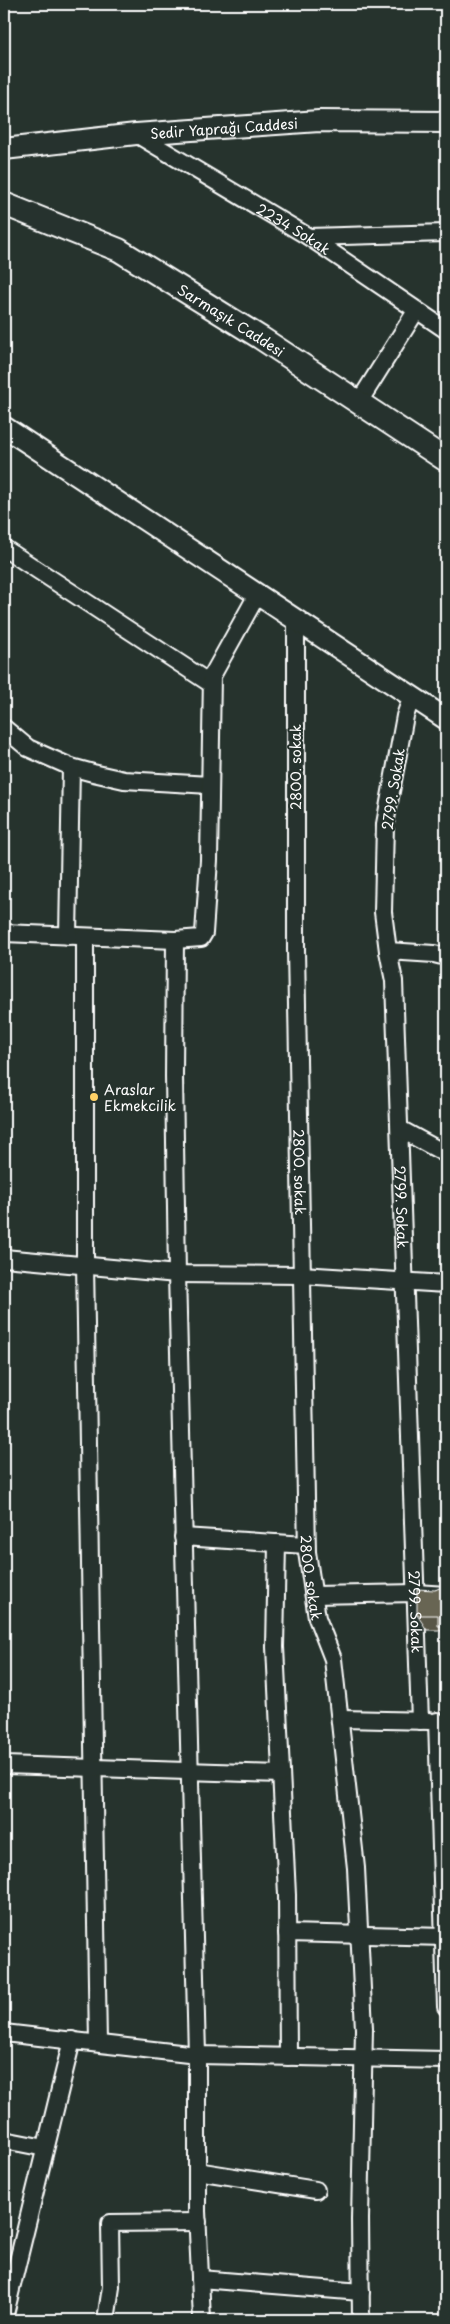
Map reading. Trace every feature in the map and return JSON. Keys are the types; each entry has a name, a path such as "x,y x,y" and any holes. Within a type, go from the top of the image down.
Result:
{"main road":[{"name":"Sarmaşık Caddesi","path":"4,204 119,250 261,338 446,460"}],"street":[{"name":"Sedir Yaprağı Caddesi","path":"4,148 136,134 320,122 446,122"},
{"name":"2234 Sokak","path":"136,134 309,237 446,330"},
{"path":"309,237 446,233"},
{"path":"359,402 416,311"},
{"path":"4,427 446,719"},
{"path":"4,550 211,684"},
{"path":"4,933 175,940 201,938 204,933 209,860 212,676 257,595"},
{"name":"2800. sokak","path":"296,620 295,856 306,1545 318,1618 333,1659 342,1719 356,1868 364,2029 360,2219 361,2320"},
{"name":"2799. Sokak","path":"412,696 405,716 385,824 383,912 394,981 420,1721"},
{"path":"4,728 28,748 71,767 124,780 210,785"},
{"path":"68,936 71,767"},
{"path":"85,937 85,1264 98,2043"},
{"path":"175,940 176,1274 197,2055 197,2171 202,2320"},
{"path":"388,951 446,956"},
{"path":"400,1129 446,1154"},
{"path":"4,1258 85,1264 176,1274 301,1275 446,1284"},
{"path":"183,1537 306,1545"},
{"path":"277,1543 275,1647 287,1933 288,2057"},
{"path":"314,1594 416,1593 446,1595"},
{"path":"342,1719 442,1722 446,2007"},
{"path":"4,1765 281,1774"},
{"path":"287,1933 445,1937"},
{"path":"4,2033 197,2055 446,2060"},
{"path":"4,2318 72,2040"},
{"path":"4,2140 45,2148"},
{"path":"197,2171 316,2190"},
{"path":"106,2320 111,2288 110,2223 198,2222"},
{"path":"200,2279 361,2292"}],"building":[{"path":"446,1587 446,1626 438,1626 438,1615 417,1615 417,1589 435,1590"}],"place":[{"name":"Araslar Ekmekcilik","path":"94,1097"}]}
